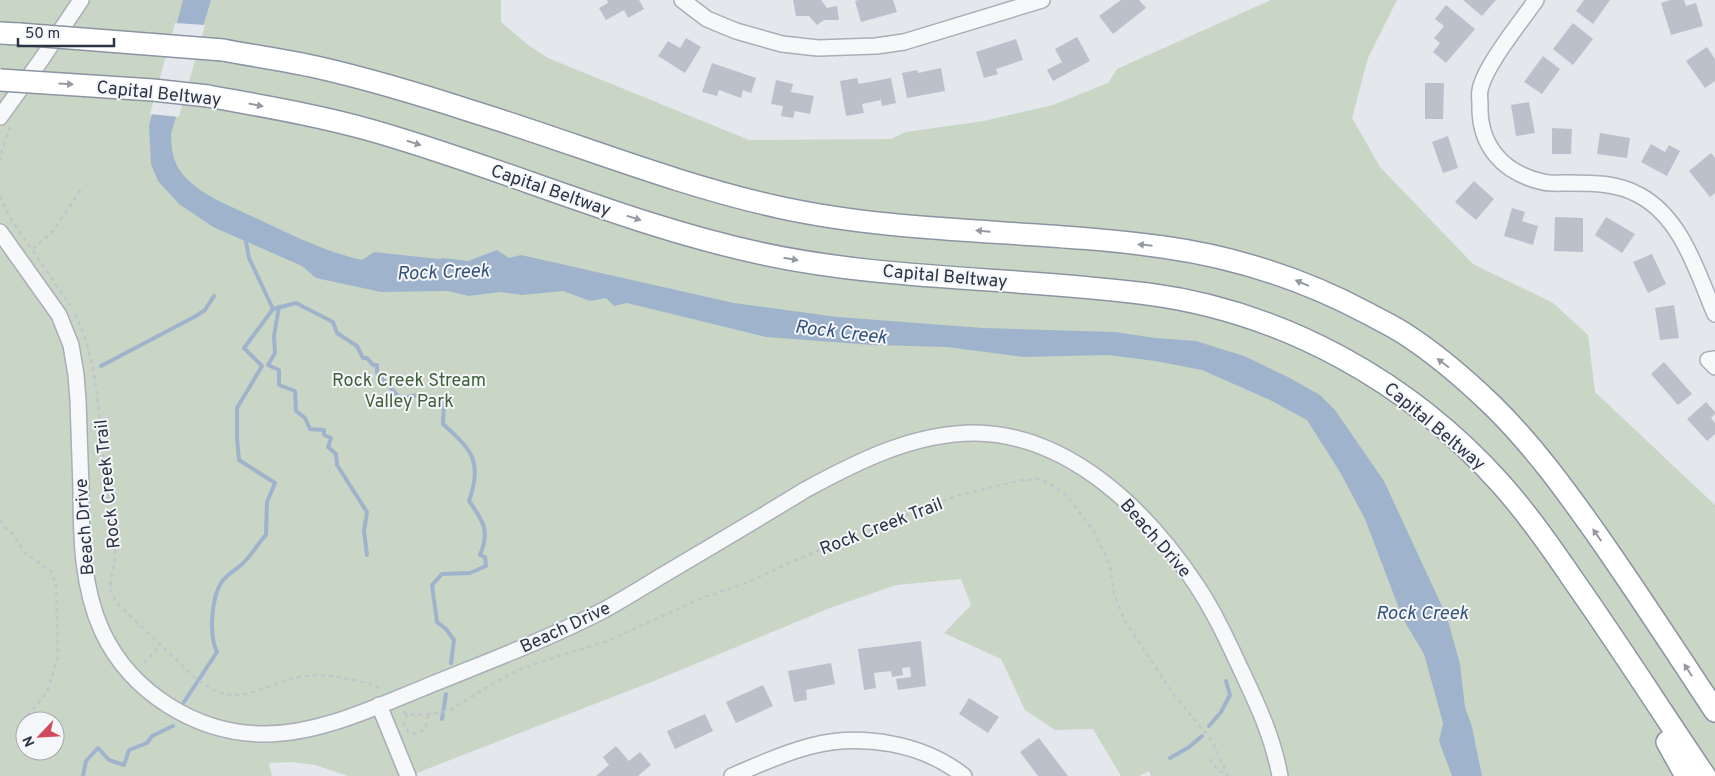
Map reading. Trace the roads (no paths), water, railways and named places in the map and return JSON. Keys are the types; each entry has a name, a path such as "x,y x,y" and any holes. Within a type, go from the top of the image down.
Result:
{"highway":[{"path":"9,34 223,50 313,66 390,86 476,112 711,190 779,207 840,218 1162,247 1223,257 1285,276 1339,298 1404,333 1450,368 1493,406 1533,449 1574,502 1633,586 1715,710"},
{"name":"Capital Beltway","path":"0,80 153,90 208,96 367,129 450,155 609,210 692,236 761,253 830,266 1086,287 1153,295 1207,305 1266,323 1312,342 1372,374 1416,405 1457,440 1498,481 1533,522 1596,612 1705,776"},
{"path":"1596,612 1686,776"}],"street":[{"path":"1,117 42,60 81,0"},
{"path":"682,0 707,18 736,32 782,44 818,48 876,46 904,42 1042,0"},
{"path":"1536,0 1490,67 1480,89 1480,120 1490,148 1503,163 1519,175 1544,182 1593,182 1617,185 1640,195 1662,212 1678,234 1715,314"},
{"name":"Beach Drive","path":"0,232 59,315 70,345 76,374 78,400 81,528 88,585 94,610 102,631 127,670 158,700 176,711 214,726 238,732 263,734 308,729 529,644 605,609 805,490 837,472 868,458 901,445 938,436 976,433 1008,437 1035,444 1065,456 1094,475 1153,529 1197,587 1217,623 1267,726 1276,751 1280,776"},
{"path":"1715,359 1708,360 1715,367"},
{"path":"383,700 408,776"},
{"path":"732,776 784,754 812,746 850,741 890,743 913,749 954,768 964,776"}],"water":[{"name":"Rock Creek","path":"183,0 211,0 171,134 176,164 194,185 217,200 333,252 362,260 374,252 468,261 497,250 509,258 521,255 734,303 838,317 983,328 1115,332 1196,341 1244,356 1320,395 1335,410 1384,481 1447,617 1460,664 1465,707 1472,727 1482,776 1452,776 1439,741 1443,723 1424,654 1403,619 1365,519 1340,472 1307,420 1270,400 1202,370 1155,361 1108,355 1024,357 947,347 872,345 766,337 627,303 614,306 606,298 590,301 563,291 522,295 500,292 469,296 447,291 381,292 316,278 302,266 213,227 179,204 158,181 151,164 149,126"}],"waterway":[{"path":"184,702 217,652 214,645 212,618 215,598 221,583 245,562 266,535 267,502 275,483 239,460 237,408 262,366 244,348 273,309 249,258 245,237"},
{"path":"101,366 196,316 205,310 214,296"},
{"path":"273,309 296,303 333,322 337,333 357,346 363,358 367,358 373,365 377,365 377,373 400,398 418,395 444,400 443,424 468,450 475,466 473,488 469,501 484,527 485,539 480,555 485,557 486,566 470,573 442,574 432,585 437,622 446,629 454,640 451,663"},
{"path":"279,307 274,336 275,353 268,365 279,370 279,385 295,391 296,411 305,418 310,429 324,430 324,435 331,438 328,447 336,454 337,465 367,512 364,531 367,555"},
{"path":"1209,726 1221,712 1230,695 1226,681"},
{"path":"442,719 446,694"},
{"path":"83,776 86,761 98,748 109,760 124,765 129,750 147,743 152,736 173,726"},
{"path":"1170,758 1189,747 1202,736"}],"park label":[{"name":"Rock Creek Stream Valley Park","path":"409,390"}]}
